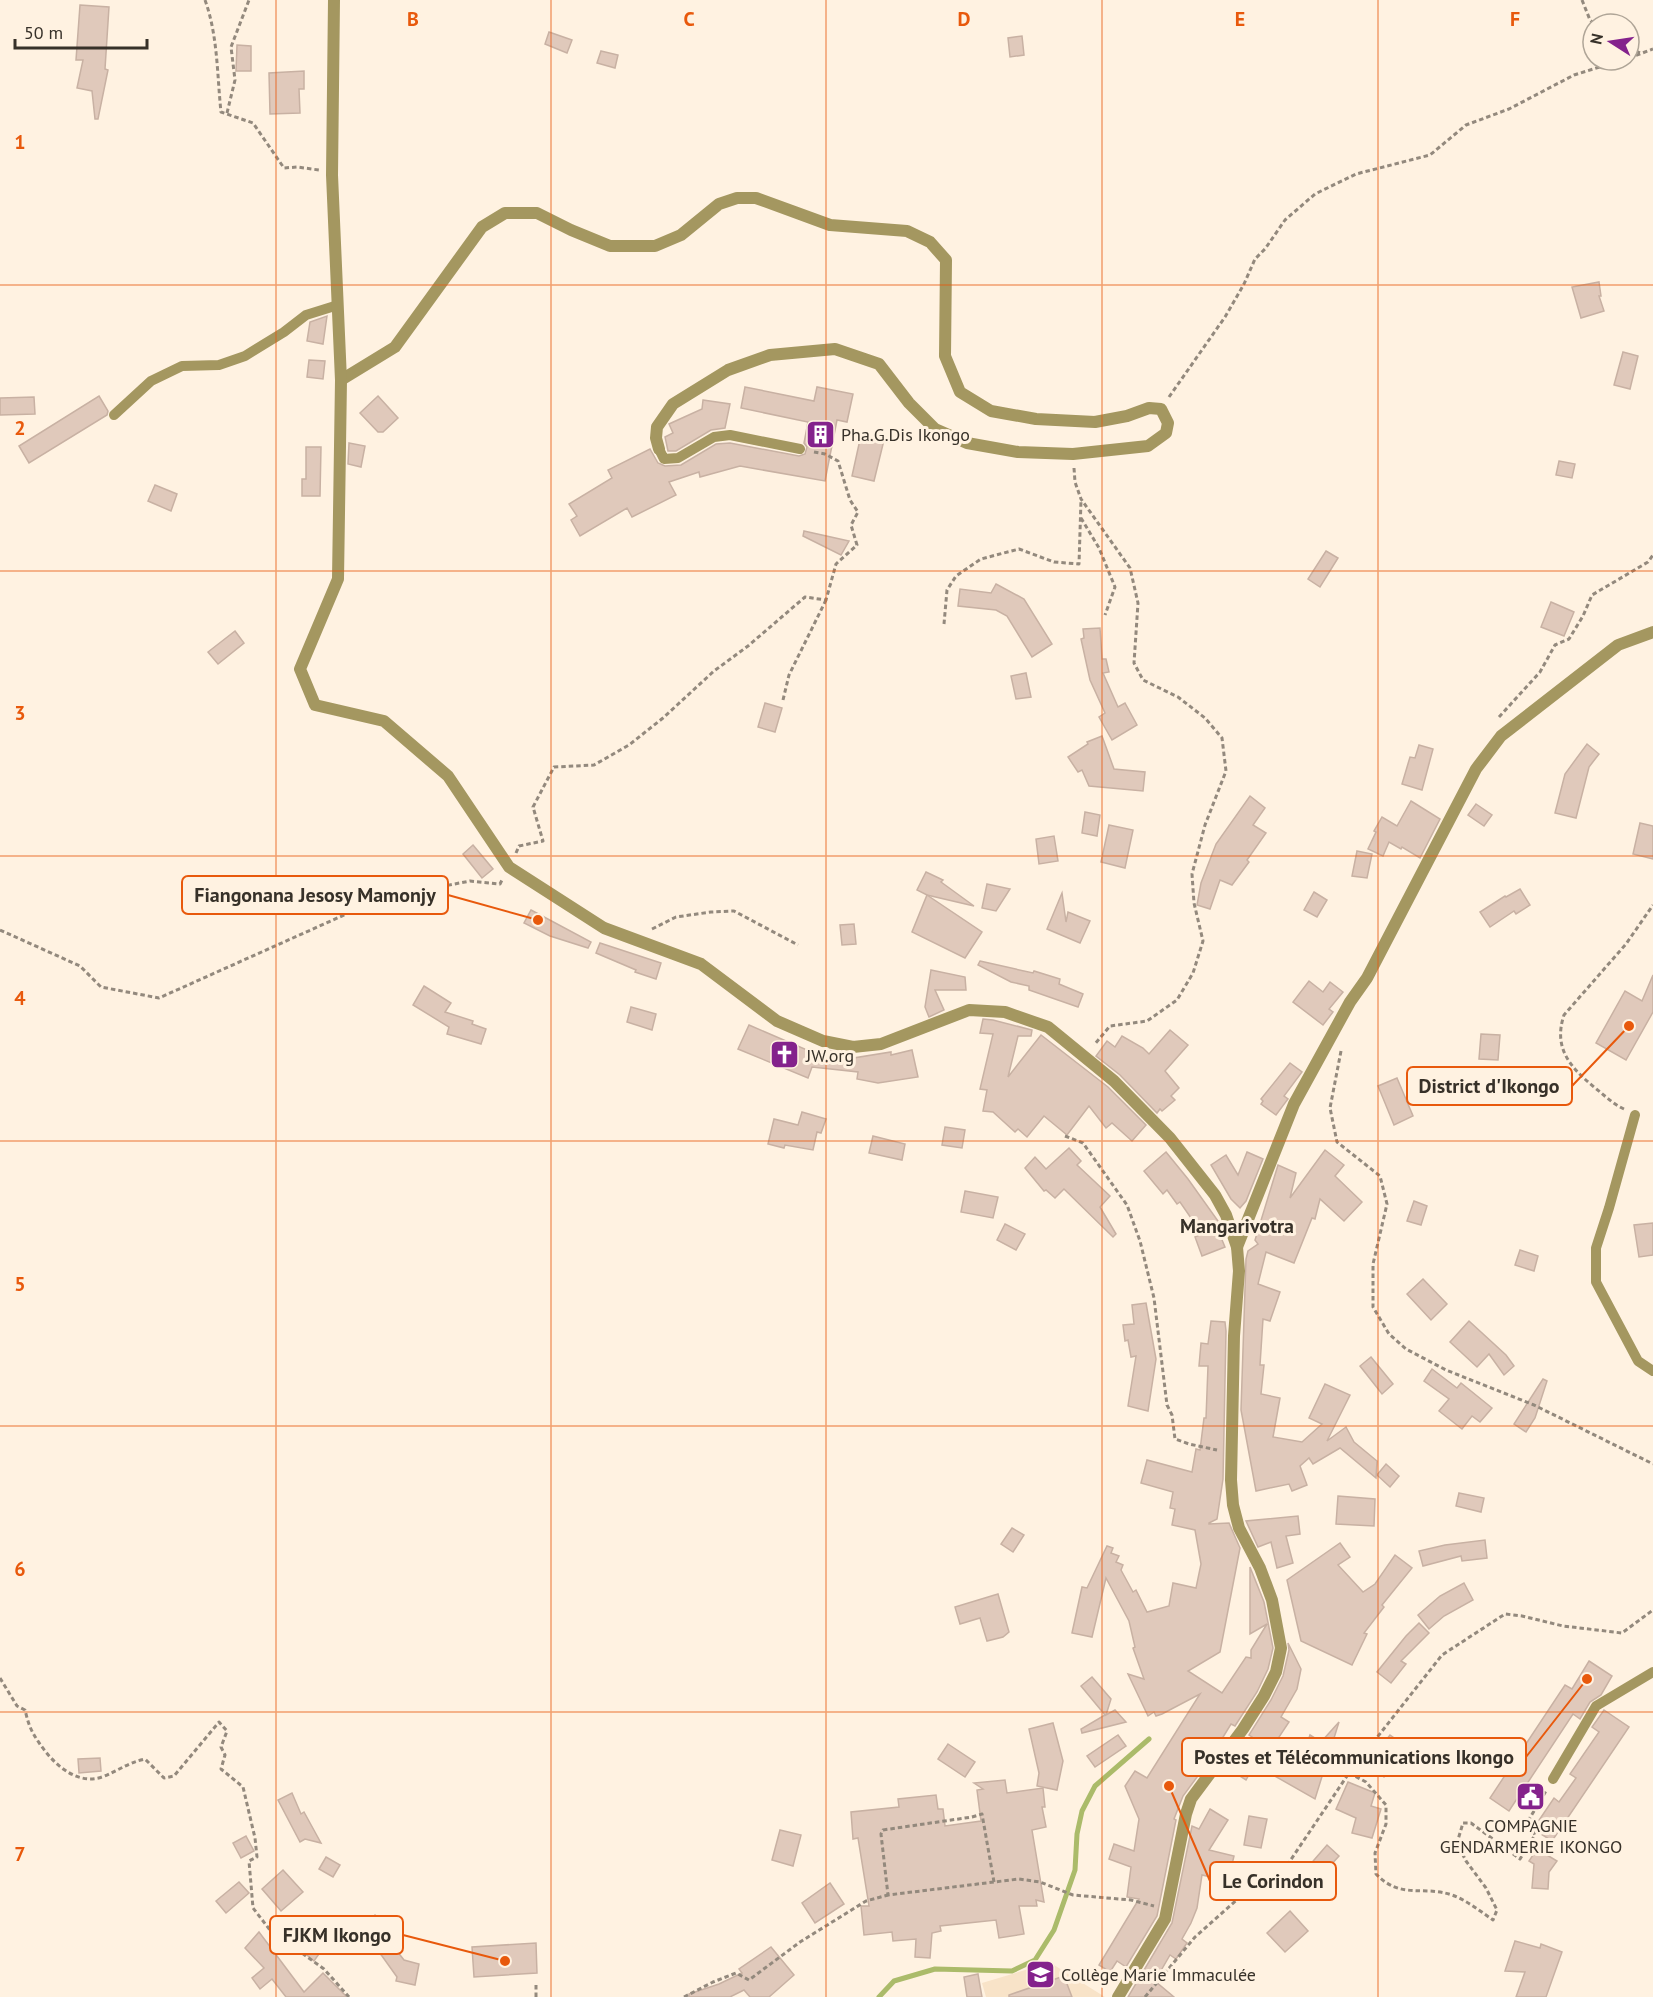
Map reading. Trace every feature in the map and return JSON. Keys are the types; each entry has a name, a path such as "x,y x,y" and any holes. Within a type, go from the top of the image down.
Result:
{"street":[{"path":"334,0 332,175 342,380 338,579 300,669 315,705 384,721 448,776 509,867 604,928 701,964 777,1021 823,1041 853,1047 881,1044 969,1010 1005,1012 1048,1027 1114,1081 1170,1138 1215,1195 1227,1215 1237,1247 1239,1271 1234,1336 1231,1452 1233,1505 1239,1528 1260,1568 1272,1600 1281,1648 1276,1672 1264,1696 1243,1729 1191,1799 1183,1825 1168,1909 1158,1934 1118,1997"},
{"path":"342,380 395,347 482,227 505,213 537,213 610,246 655,246 681,235 719,204 737,198 756,198 831,225 907,231 930,242 946,260 945,356 960,392 991,411 1036,419 1095,422 1127,416 1149,408 1161,409 1168,423 1166,433 1148,446 1073,454 1018,452 967,443 935,429 909,403 879,364 836,350 770,355 728,370 673,404 657,427 656,438 659,449"},
{"path":"1237,1247 1293,1104 1350,1002 1367,978 1476,769 1501,736 1618,645 1653,632"}],"lane":[{"path":"114,415 151,381 182,366 219,365 245,356 284,332 306,315 338,305"},
{"path":"659,449 664,459 678,458 714,437 730,435 800,449"},
{"path":"1635,1115 1596,1248 1596,1282 1638,1361 1653,1371"},
{"path":"1553,1779 1596,1706 1653,1672"}],"path":[{"path":"205,0 211,15 215,38 221,112 253,123 284,168 313,168 332,175"},
{"path":"226,114 235,80 231,47 249,0"},
{"path":"1641,54 1653,49"},
{"path":"1161,409 1226,317 1255,258 1265,249 1285,220 1315,195 1356,174 1430,155 1467,125 1509,109 1584,72"},
{"path":"783,700 789,675 826,600 836,564 857,545 851,525 858,512 850,500 838,461 825,454 800,449"},
{"path":"1073,454 1075,482 1081,499 1130,568 1138,603 1134,663 1143,680 1178,697 1205,718 1222,738 1226,771 1204,825 1192,874 1194,903 1203,941 1193,974 1177,1000 1147,1021 1110,1026 1084,1056"},
{"path":"944,624 947,590 956,576 981,559 1019,549 1054,562 1079,564 1081,499"},
{"path":"1080,516 1099,548 1115,587 1105,615"},
{"path":"1497,720 1540,672 1555,645 1569,639 1592,595 1648,562 1653,555"},
{"path":"0,930 80,966 100,987 159,998 382,898 470,881 500,884 519,846 543,841 533,807 554,767 594,765 629,745 663,718 714,671 748,646 805,597 826,600"},
{"path":"1635,1115 1615,1104 1574,1070 1562,1046 1559,1030 1564,1015 1626,944 1653,905"},
{"path":"633,938 676,917 734,911 798,945"},
{"path":"1342,1045 1330,1108 1337,1142 1380,1176 1387,1204 1373,1264 1373,1308 1389,1334 1406,1349 1446,1370 1534,1405 1653,1464"},
{"path":"1065,1136 1083,1143 1127,1204 1140,1241 1154,1298 1167,1406 1172,1415 1175,1440 1231,1452"},
{"path":"1145,1997 1196,1937 1248,1890 1288,1864 1349,1773 1443,1655 1505,1614 1563,1626 1622,1633 1653,1610"},
{"path":"0,1678 17,1706 25,1710 32,1732 59,1768 83,1779 101,1777 129,1762 145,1759 164,1778 174,1776 219,1722 227,1731 221,1747 225,1755 221,1769 243,1787 255,1838 257,1857 249,1862 253,1908 270,1930 324,1969 350,1997"},
{"path":"1349,1773 1366,1782 1386,1805 1386,1824 1375,1853 1376,1874 1386,1884 1396,1889 1451,1895 1493,1920 1497,1910 1486,1888 1466,1861 1457,1843 1459,1831 1463,1823 1471,1823 1520,1859 1535,1835 1528,1821 1553,1779"},
{"path":"888,1894 881,1834 883,1830 982,1814 994,1882"},
{"path":"684,1997 712,1982 736,1973 749,1980 775,1963 800,1942 866,1901 888,1894 1019,1879 1040,1882 1073,1895 1131,1900 1168,1909"},
{"path":"536,1985 536,1997"}],"shaded area":[{"name":"Collège Marie Immaculée","path":"1046,1960 1105,1997 986,1997 982,1983 1042,1965"}],"building":[{"path":"80,5 109,7 105,69 108,70 98,119 95,119 92,91 77,88 83,60 76,60"},
{"path":"549,32 572,40 567,53 545,44"},
{"path":"1022,36 1024,55 1010,57 1008,38"},
{"path":"237,45 251,46 251,71 236,71"},
{"path":"601,51 618,55 615,68 597,63"},
{"path":"304,71 304,89 299,89 300,113 270,114 269,73"},
{"path":"1599,282 1601,296 1599,296 1604,311 1581,318 1572,287"},
{"path":"327,316 323,344 307,341 310,322"},
{"path":"1623,352 1638,356 1630,389 1614,385"},
{"path":"309,360 325,361 323,379 307,377"},
{"path":"745,387 814,401 817,387 853,394 847,422 837,420 825,481 740,466 700,477 699,472 669,482 676,495 632,517 627,508 580,536 571,520 577,516 569,504 612,478 608,470 650,449 658,463 665,466 681,465 716,444 730,443 799,456 805,454 807,447 804,443 808,422 741,408"},
{"path":"99,396 108,411 107,415 29,463 19,446"},
{"path":"378,396 398,418 383,432 378,432 360,413"},
{"path":"34,397 35,414 0,415 0,398"},
{"path":"703,400 730,404 725,428 711,430 676,451 668,451 665,437 673,433 669,424 702,409"},
{"path":"861,435 884,440 874,481 852,476"},
{"path":"349,443 365,446 361,467 348,464"},
{"path":"306,447 321,447 320,496 302,496 302,479 306,479"},
{"path":"1559,461 1575,464 1572,478 1556,475"},
{"path":"155,485 177,494 171,511 148,501"},
{"path":"804,531 849,541 841,555 803,536"},
{"path":"1326,551 1338,558 1320,587 1308,579"},
{"path":"996,584 1024,599 1052,644 1032,657 1007,616 996,610 958,606 960,589 991,593"},
{"path":"1551,602 1574,612 1564,636 1541,627"},
{"path":"1100,628 1102,659 1106,659 1109,672 1103,673 1118,707 1125,703 1137,725 1112,740 1099,717 1105,713 1090,680 1081,639 1084,638 1083,629"},
{"path":"235,631 244,643 218,664 208,652"},
{"path":"1026,673 1031,697 1016,699 1011,676"},
{"path":"765,703 782,708 775,732 758,727"},
{"path":"1102,736 1114,769 1145,772 1143,791 1089,786 1082,770 1078,772 1068,757 1088,744 1087,742"},
{"path":"1587,744 1599,754 1589,767 1576,818 1555,813 1565,774"},
{"path":"1419,745 1433,749 1422,790 1402,784 1410,757 1415,758"},
{"path":"1250,796 1265,808 1253,825 1266,833 1232,885 1220,880 1210,909 1197,905 1201,883 1216,844"},
{"path":"1411,801 1440,819 1420,858 1389,842 1383,856 1368,849 1382,817 1397,826"},
{"path":"1476,804 1492,815 1484,826 1468,815"},
{"path":"1085,812 1100,815 1097,836 1082,833"},
{"path":"1640,823 1653,826 1653,859 1633,854"},
{"path":"1109,825 1133,830 1125,868 1101,862"},
{"path":"1054,836 1058,861 1039,864 1036,839"},
{"path":"473,845 493,869 482,878 463,854"},
{"path":"1357,851 1372,854 1367,878 1352,876"},
{"path":"926,872 943,880 941,882 974,906 927,895 917,890"},
{"path":"987,884 1010,889 996,911 982,908"},
{"path":"1520,889 1530,905 1516,914 1514,911 1490,927 1480,912"},
{"path":"1314,892 1327,900 1317,917 1304,910"},
{"path":"1062,893 1066,922 1068,912 1090,921 1080,943 1047,929"},
{"path":"927,895 982,932 965,958 912,932"},
{"path":"531,910 591,942 588,948 550,936 524,923"},
{"path":"854,924 856,944 842,945 840,925"},
{"path":"600,943 661,963 656,979 635,972 636,970 596,953"},
{"path":"980,961 1033,973 1034,971 1060,979 1059,984 1083,994 1078,1007 1029,990 1029,986 1011,982 978,965"},
{"path":"931,970 965,977 966,990 935,990 944,1010 929,1017 925,1007"},
{"path":"1653,975 1653,1012 1626,1060 1596,1043 1625,991 1642,1001"},
{"path":"1309,981 1323,992 1330,982 1343,992 1329,1009 1333,1012 1323,1025 1293,1002"},
{"path":"424,986 451,1003 445,1012 473,1021 472,1024 486,1029 481,1044 447,1034 449,1027 413,1005"},
{"path":"631,1007 656,1014 652,1030 627,1022"},
{"path":"983,1019 1032,1030 1031,1036 1018,1036 1008,1077 1041,1035 1108,1087 1146,1125 1132,1141 1112,1123 1106,1128 1089,1106 1067,1135 1044,1116 1027,1137 1018,1129 1015,1132 993,1112 983,1111 987,1090 980,1089 993,1034 980,1033"},
{"path":"749,1025 830,1060 831,1051 853,1055 853,1058 891,1052 891,1055 912,1050 918,1077 878,1083 857,1079 858,1072 812,1067 808,1078 738,1049"},
{"path":"1170,1030 1188,1045 1165,1071 1179,1088 1171,1096 1175,1100 1157,1113 1120,1075 1096,1056 1107,1041 1115,1047 1122,1036 1149,1054"},
{"path":"1481,1034 1500,1035 1498,1060 1479,1059"},
{"path":"1290,1063 1302,1072 1284,1096 1288,1099 1276,1115 1261,1104 1263,1101 1261,1099"},
{"path":"1397,1078 1413,1116 1394,1125 1378,1086"},
{"path":"802,1112 826,1119 821,1133 817,1132 813,1150 785,1145 784,1148 768,1144 774,1119 798,1125"},
{"path":"945,1127 965,1130 962,1148 942,1145"},
{"path":"873,1136 905,1144 902,1160 869,1153"},
{"path":"1069,1148 1081,1161 1077,1165 1110,1196 1100,1207 1116,1234 1113,1237 1064,1189 1055,1198 1046,1190 1044,1191 1025,1168 1035,1157 1046,1169"},
{"path":"1325,1150 1344,1165 1335,1176 1362,1202 1344,1221 1320,1199 1315,1219 1312,1218 1294,1263 1266,1252 1258,1284 1280,1292 1270,1321 1263,1319 1260,1365 1264,1365 1261,1394 1280,1398 1273,1437 1302,1442 1322,1424 1309,1418 1325,1384 1350,1395 1327,1441 1346,1427 1354,1442 1377,1461 1376,1478 1340,1448 1313,1464 1309,1458 1300,1466 1307,1485 1292,1491 1289,1484 1256,1491 1241,1410 1246,1259 1248,1251 1258,1244 1255,1240 1278,1165 1296,1173 1290,1198"},
{"path":"1166,1152 1218,1221 1215,1223 1225,1247 1202,1256 1195,1237 1202,1234 1180,1202 1177,1204 1167,1190 1163,1194 1144,1171"},
{"path":"1247,1152 1263,1159 1246,1201 1240,1208 1231,1199 1211,1165 1226,1155 1238,1175"},
{"path":"965,1191 998,1197 993,1218 961,1212"},
{"path":"1414,1201 1427,1206 1421,1225 1407,1221"},
{"path":"1653,1223 1653,1255 1639,1257 1634,1225"},
{"path":"1005,1224 1025,1234 1016,1250 997,1240"},
{"path":"1520,1250 1538,1256 1534,1271 1515,1265"},
{"path":"1423,1279 1447,1304 1431,1320 1407,1294"},
{"path":"1146,1303 1156,1359 1148,1411 1128,1406 1136,1356 1131,1357 1128,1340 1125,1341 1123,1325 1134,1324 1132,1305"},
{"path":"1211,1321 1225,1322 1226,1331 1223,1479 1217,1519 1209,1524 1229,1523 1240,1548 1220,1652 1188,1671 1222,1693 1246,1657 1251,1658 1251,1650 1267,1624 1250,1634 1250,1567 1264,1602 1273,1648 1268,1669 1257,1692 1235,1726 1231,1724 1206,1765 1183,1796 1174,1819 1176,1820 1157,1916 1126,1967 1117,1961 1110,1972 1099,1965 1139,1899 1127,1897 1131,1867 1109,1859 1114,1844 1134,1851 1139,1819 1125,1786 1135,1771 1147,1778 1200,1694 1162,1714 1156,1716 1154,1712 1148,1716 1128,1674 1144,1679 1133,1648 1135,1647 1129,1621 1106,1578 1092,1637 1072,1633 1082,1587 1087,1588 1107,1546 1113,1548 1111,1553 1119,1556 1116,1562 1123,1565 1121,1570 1133,1592 1136,1590 1147,1612 1169,1606 1173,1583 1196,1588 1201,1564 1195,1530 1172,1525 1175,1509 1170,1508 1173,1492 1141,1483 1147,1460 1192,1472 1196,1449 1200,1450 1204,1418 1206,1418 1208,1366 1199,1366 1201,1343 1208,1344"},
{"path":"1469,1321 1506,1355 1514,1366 1504,1375 1489,1354 1477,1367 1450,1342"},
{"path":"1371,1357 1393,1384 1382,1394 1360,1366"},
{"path":"1432,1369 1457,1388 1461,1383 1492,1408 1480,1422 1472,1416 1462,1429 1439,1411 1449,1399 1424,1381"},
{"path":"1543,1379 1547,1381 1535,1418 1526,1432 1514,1424"},
{"path":"1386,1464 1399,1476 1390,1487 1377,1475"},
{"path":"1459,1493 1484,1498 1481,1512 1456,1506"},
{"path":"1338,1496 1375,1499 1374,1526 1336,1524"},
{"path":"1298,1516 1300,1534 1286,1536 1293,1563 1277,1568 1271,1542 1258,1547 1246,1521"},
{"path":"1012,1528 1024,1535 1013,1552 1001,1544"},
{"path":"1485,1540 1487,1558 1462,1561 1461,1556 1423,1566 1419,1551"},
{"path":"1340,1543 1350,1557 1338,1565 1363,1592 1375,1584 1395,1555 1412,1568 1382,1605 1384,1607 1364,1633 1367,1634 1352,1665 1301,1641 1287,1580"},
{"path":"1464,1583 1473,1600 1444,1616 1429,1629 1418,1615 1440,1596"},
{"path":"998,1594 1009,1632 1003,1637 987,1641 980,1618 960,1624 955,1607"},
{"path":"1419,1623 1429,1633 1401,1661 1406,1664 1391,1683 1377,1672"},
{"path":"1288,1643 1301,1669 1297,1689 1281,1717 1289,1722 1273,1746 1303,1756 1310,1735 1321,1742 1339,1722 1315,1799 1259,1767 1254,1766 1246,1780 1232,1771 1252,1737 1249,1735 1283,1676 1289,1650"},
{"path":"1589,1661 1612,1676 1601,1695 1590,1702 1580,1719 1573,1714 1509,1811 1490,1798 1565,1685 1572,1689"},
{"path":"1092,1677 1111,1699 1106,1715 1115,1710 1126,1722 1082,1733 1081,1729 1105,1715 1081,1686"},
{"path":"1604,1710 1629,1727 1552,1841 1533,1829 1554,1798 1559,1802 1576,1778 1570,1774 1599,1732 1592,1727"},
{"path":"1053,1723 1063,1761 1057,1790 1037,1786 1039,1773 1029,1729"},
{"path":"1118,1735 1126,1746 1095,1767 1087,1756"},
{"path":"1390,1735 1407,1747 1384,1777 1367,1764"},
{"path":"948,1744 975,1762 965,1777 938,1759"},
{"path":"100,1758 101,1771 79,1773 78,1759"},
{"path":"1005,1780 1007,1793 1043,1788 1045,1807 1042,1807 1046,1827 1032,1830 1044,1902 1036,1900 1037,1906 1019,1906 1024,1934 999,1938 996,1920 940,1926 941,1931 932,1933 930,1958 915,1957 916,1939 893,1941 892,1932 864,1935 861,1906 869,1906 858,1838 853,1839 851,1812 899,1807 898,1799 936,1795 938,1809 943,1809 945,1826 981,1821 977,1790 983,1789 974,1783"},
{"path":"1348,1782 1375,1793 1371,1806 1381,1809 1372,1838 1352,1833 1356,1818 1336,1809"},
{"path":"292,1793 301,1814 304,1812 321,1843 305,1839 300,1842 278,1800"},
{"path":"1210,1809 1228,1820 1209,1850 1234,1856 1228,1881 1202,1875 1197,1908 1182,1939 1187,1943 1176,1959 1170,1955 1155,1981 1174,1997 1128,1997 1172,1923 1192,1826 1199,1829"},
{"path":"1249,1816 1267,1819 1261,1848 1244,1845"},
{"path":"780,1830 801,1835 793,1866 772,1860"},
{"path":"246,1836 254,1851 241,1858 233,1843"},
{"path":"1327,1845 1339,1856 1320,1877 1308,1867"},
{"path":"1537,1849 1557,1861 1549,1872 1548,1889 1532,1888 1534,1864 1529,1861"},
{"path":"326,1857 340,1865 333,1877 319,1869"},
{"path":"283,1870 303,1892 281,1911 262,1889"},
{"path":"239,1882 249,1893 226,1913 216,1901"},
{"path":"830,1883 844,1904 815,1923 802,1903"},
{"path":"1290,1911 1308,1931 1285,1952 1267,1933"},
{"path":"375,1915 394,1938 390,1942 404,1960 419,1964 415,1985 396,1981 397,1977 359,1928"},
{"path":"259,1932 304,1992 323,1973 347,1997 286,1997 272,1979 260,1989 252,1978 264,1968 245,1948"},
{"path":"306,1933 324,1947 314,1961 296,1946"},
{"path":"1515,1941 1540,1948 1541,1944 1562,1952 1546,1997 1516,1997 1525,1972 1505,1971"},
{"path":"536,1943 537,1973 474,1977 472,1947"},
{"path":"771,1947 794,1975 769,1997 750,1997 744,1990 730,1997 689,1997 689,1994 742,1973 739,1969"},
{"path":"978,1974 982,1997 967,1997 964,1977"},
{"path":"1064,1976 1072,1997 1009,1997 1009,1995"}],"waterway":[{"path":"879,1997 894,1981 935,1969 1012,1971 1035,1960 1054,1930 1075,1870 1077,1834 1082,1811 1095,1786 1149,1739"}],"place":[{"name":"Pha.G.Dis Ikongo","path":"820,434"},
{"name":"Fiangonana Jesosy Mamonjy","path":"538,920"},
{"name":"District d'Ikongo","path":"1629,1026"},
{"name":"JW.org","path":"785,1055"},
{"name":"Postes et Télécommunications Ikongo","path":"1587,1679"},
{"name":"Le Corindon","path":"1169,1786"},
{"name":"COMPAGNIE GENDARMERIE IKONGO","path":"1531,1796"},
{"name":"FJKM Ikongo","path":"505,1961"},
{"name":"Collège Marie Immaculée","path":"1040,1974"}],"district":[{"name":"Mangarivotra","path":"1237,1226"}]}
